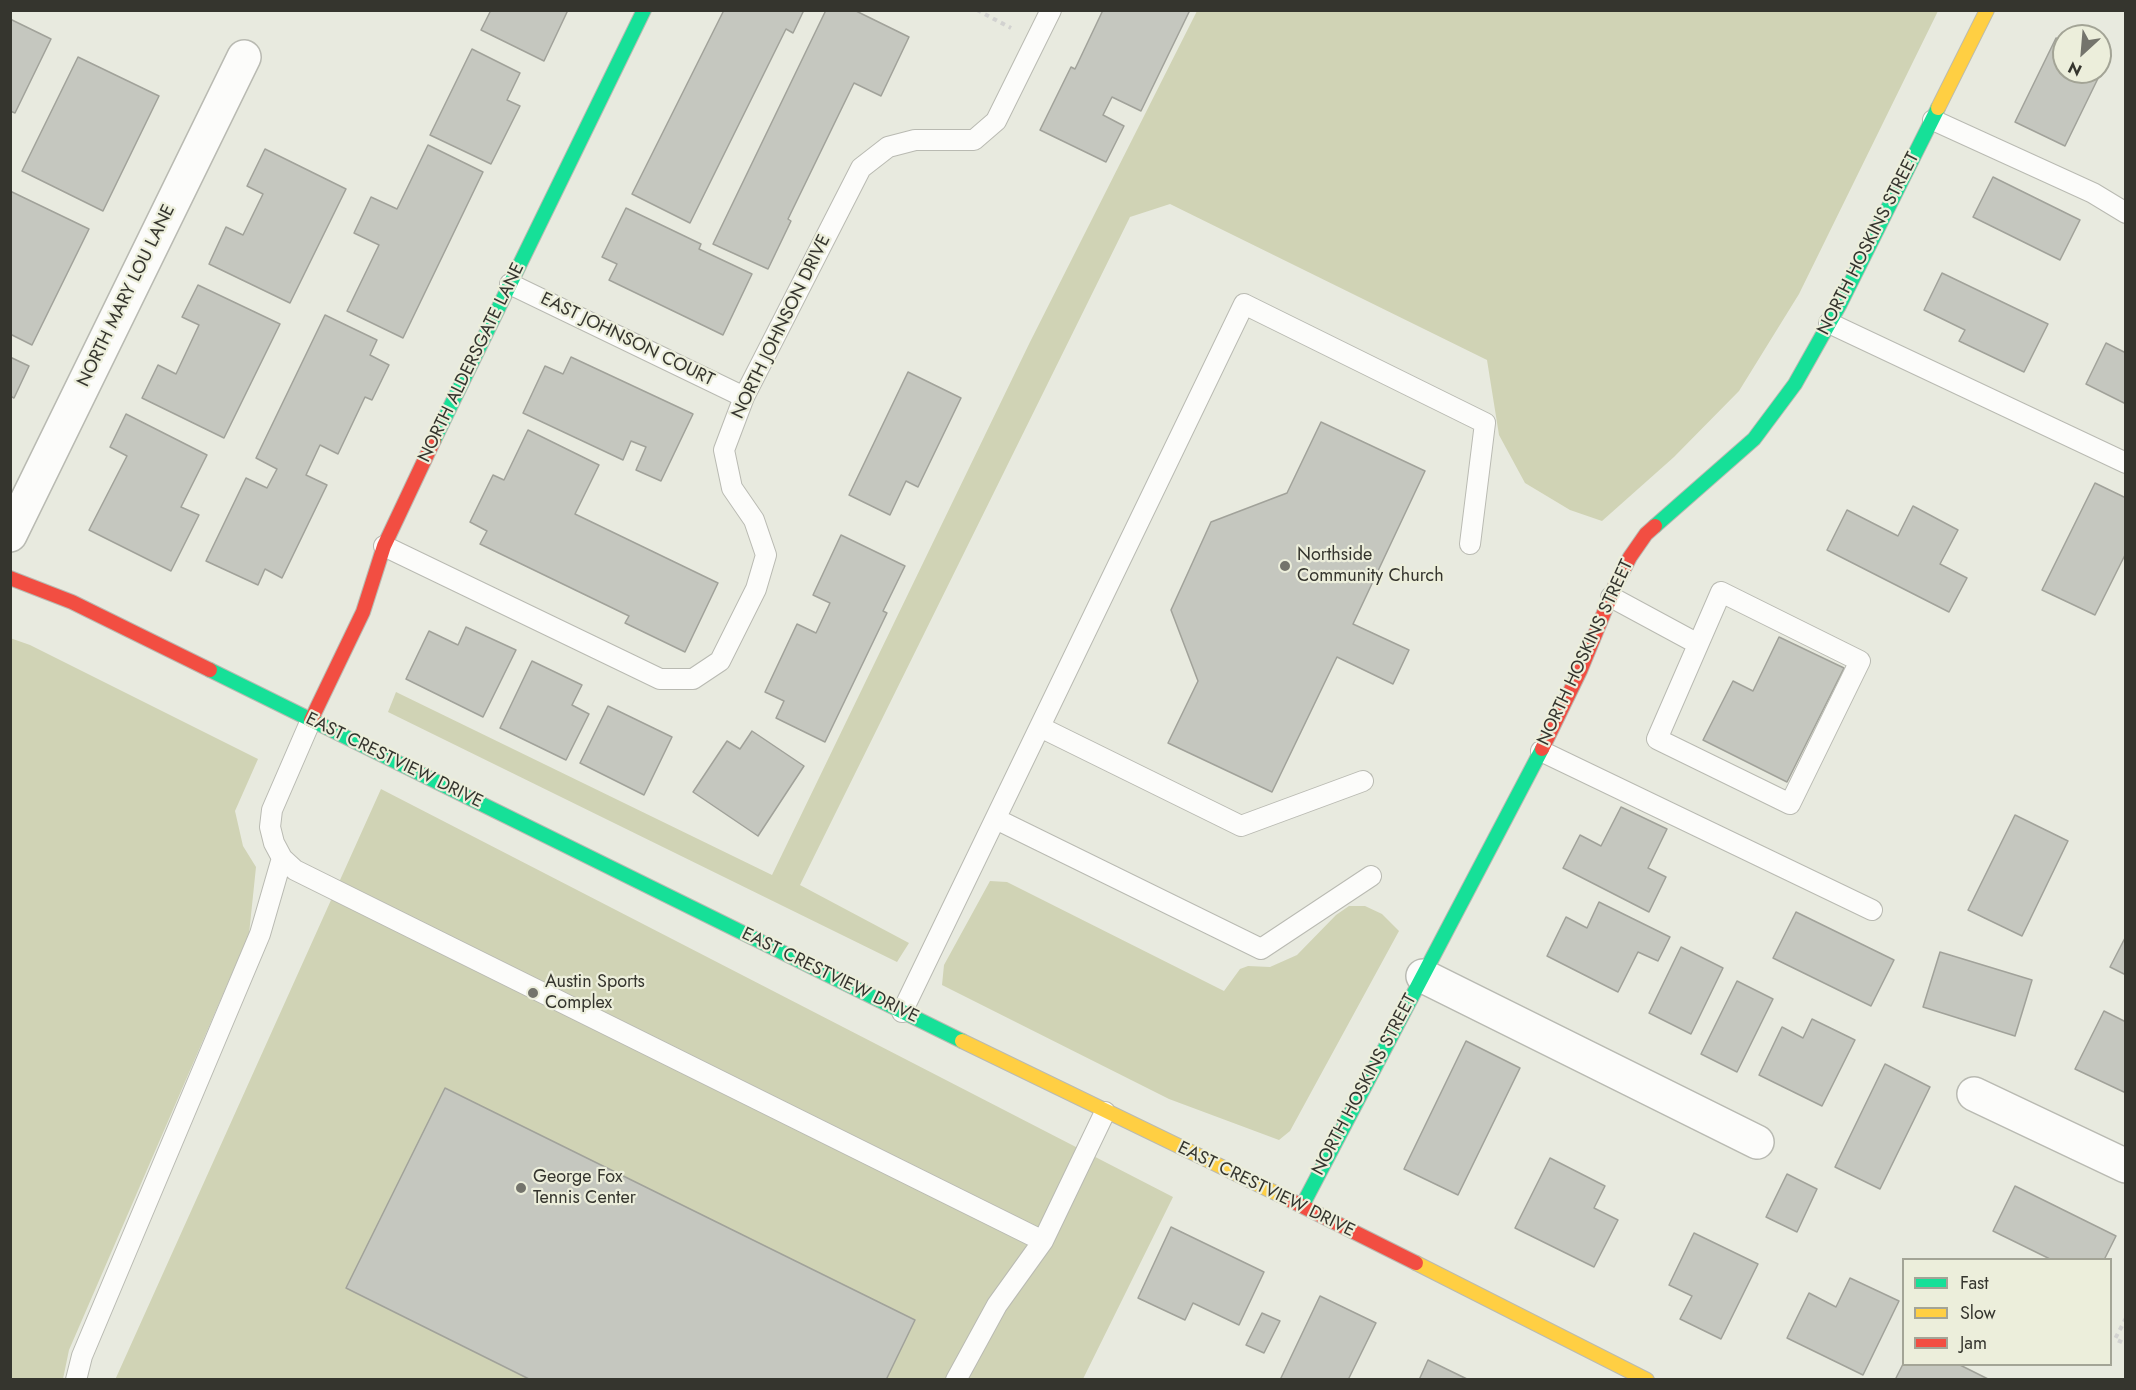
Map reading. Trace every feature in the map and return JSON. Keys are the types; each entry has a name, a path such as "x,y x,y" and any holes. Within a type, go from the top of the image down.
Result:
{"street":[{"name":"NORTH ALDERSGATE LANE","path":"311,720 363,612 384,546 406,496 644,10"},
{"name":"NORTH HOSKINS STREET","path":"1302,1206 1541,751 1580,671 1630,557 1646,534 1754,439 1795,384 1829,323 1988,10"},
{"name":"NORTH MARY LOU LANE","path":"10,535 244,57"},
{"name":"EAST CRESTVIEW DRIVE","path":"10,578 72,602 1105,1112 1302,1206 1636,1377"},
{"path":"1423,976 1757,1142"},
{"path":"1974,1094 2126,1166"}],"lane":[{"name":"NORTH JOHNSON DRIVE","path":"384,546 660,679 693,679 720,661 756,589 766,555 754,520 732,489 724,450 744,398 861,168 888,147 915,140 974,140 996,121 1051,10"},
{"path":"1933,120 2093,193 2126,213"},
{"name":"EAST JOHNSON COURT","path":"510,284 744,398"},
{"path":"902,1012 1244,304 1485,423 1470,544"},
{"path":"1829,323 2126,463"},
{"path":"1721,592 1860,661 1790,804 1657,739 1698,644 1721,592"},
{"path":"1611,597 1698,644"},
{"path":"311,720 272,810 270,827 274,843 282,858 295,870 1043,1240"},
{"path":"1040,727 1241,826 1363,781"},
{"path":"1541,751 1872,910"},
{"path":"996,819 1261,949 1371,876"},
{"path":"76,1380 82,1356 260,934 282,858"},
{"path":"956,1380 997,1305 1043,1240 1105,1112"}],"path":[{"path":"977,10 1036,40"},
{"path":"2126,1318 2115,1339 2126,1344"}],"green space":[{"path":"1197,11 1938,11 1799,294 1739,391 1674,457 1602,521 1570,510 1525,483 1499,435 1487,360 1170,204 1130,217 800,885 909,943 897,962 388,712 396,692 772,875 1030,342"},
{"path":"10,638 30,645 258,759 235,811 243,846 256,867 249,934 69,1350 63,1379 11,1379"},
{"name":"Austin Sports Complex","path":"381,789 1173,1197 1083,1379 115,1380"},
{"path":"990,881 1007,882 1224,991 1240,969 1248,966 1270,967 1297,955 1336,915 1349,906 1365,906 1382,914 1399,931 1290,1131 1279,1140 1169,1099 942,985 944,965"}],"building":[{"path":"491,10 568,10 544,61 481,30"},
{"path":"724,10 804,10 793,33 786,29 690,223 632,194"},
{"path":"826,10 854,10 909,37 881,96 854,83 788,219 791,221 768,269 713,244"},
{"path":"1103,10 1190,10 1141,111 1112,97 1103,115 1124,126 1106,162 1040,130 1071,67 1075,69"},
{"path":"10,19 51,39 15,113 10,111"},
{"path":"2052,46 2052,84 2095,84 2065,146 2015,122"},
{"path":"472,49 520,73 507,100 520,106 491,164 430,135"},
{"path":"78,57 159,96 103,211 22,171"},
{"path":"428,145 483,172 403,338 347,311 379,245 354,233 371,197 397,209"},
{"path":"265,149 346,189 290,303 209,264 226,227 243,235 263,194 247,186"},
{"path":"1993,177 2080,220 2060,260 1973,217"},
{"path":"10,191 89,229 32,345 10,334"},
{"path":"626,208 701,244 699,249 752,274 723,335 609,280 617,264 602,257"},
{"path":"1942,273 2048,324 2024,372 1959,341 1965,330 1924,310"},
{"path":"198,285 280,324 224,438 142,398 158,365 176,374 199,325 182,317"},
{"path":"325,315 377,340 370,355 389,365 372,400 365,397 338,454 320,445 306,475 327,485 282,578 265,569 258,585 206,561 246,478 267,488 277,469 256,458"},
{"path":"2106,343 2126,353 2126,404 2086,384"},
{"path":"10,357 29,366 14,398 10,396"},
{"path":"571,357 693,414 661,481 636,470 646,447 631,441 623,460 523,413 545,366 563,374"},
{"path":"908,372 961,398 918,487 906,481 890,515 849,495"},
{"path":"126,414 207,455 181,507 199,515 171,571 89,530 127,456 110,447"},
{"name":"Northside Community Church","path":"1321,422 1425,471 1353,624 1409,650 1393,684 1337,657 1272,792 1168,743 1198,681 1171,610 1211,522 1287,493"},
{"path":"528,430 599,465 575,514 718,583 685,652 625,623 629,616 480,544 487,531 470,522 493,475 504,480"},
{"path":"2095,483 2126,498 2126,553 2095,615 2042,590"},
{"path":"1913,506 1958,530 1940,564 1967,578 1949,612 1827,550 1847,510 1898,536"},
{"path":"841,535 905,566 883,611 887,613 825,742 776,718 784,701 765,692 797,624 816,633 830,603 813,595"},
{"path":"466,627 516,650 483,717 406,679 429,631 458,645"},
{"path":"1779,637 1844,668 1787,782 1703,740 1733,681 1753,691"},
{"path":"532,661 582,685 572,705 589,714 566,760 500,728"},
{"path":"608,706 672,737 644,795 580,763"},
{"path":"752,731 804,766 758,836 693,792 727,741 740,749"},
{"path":"1621,807 1667,829 1648,868 1666,877 1649,912 1563,868 1580,835 1601,846"},
{"path":"2015,815 2068,841 2022,936 1968,910"},
{"path":"1599,902 1670,937 1658,961 1638,952 1618,992 1547,956 1566,917 1587,928"},
{"path":"1796,912 1894,960 1871,1006 1773,958"},
{"path":"2126,936 2126,975 2110,967"},
{"path":"1681,947 1723,968 1691,1034 1649,1013"},
{"path":"1940,952 2032,980 2015,1036 1923,1007"},
{"path":"1737,981 1773,999 1737,1072 1701,1054"},
{"path":"2104,1011 2126,1022 2126,1093 2075,1069"},
{"path":"1812,1019 1855,1040 1822,1106 1759,1075 1782,1027 1803,1038"},
{"path":"1466,1041 1520,1068 1458,1195 1404,1169"},
{"path":"1885,1064 1930,1087 1880,1189 1835,1167"},
{"name":"George Fox Tennis Center","path":"445,1088 915,1320 886,1380 531,1380 346,1288"},
{"path":"1550,1158 1605,1186 1594,1208 1618,1220 1594,1267 1515,1228"},
{"path":"1787,1174 1817,1189 1797,1232 1766,1217"},
{"path":"2015,1186 2116,1236 2105,1258 2048,1258 1993,1231"},
{"path":"1171,1227 1264,1272 1239,1325 1193,1303 1185,1320 1138,1298"},
{"path":"1694,1233 1758,1264 1721,1339 1680,1319 1692,1296 1669,1285"},
{"path":"1850,1278 1899,1301 1863,1375 1787,1338 1809,1293 1836,1307"},
{"path":"1320,1296 1376,1323 1348,1380 1280,1380"},
{"path":"1262,1313 1280,1321 1264,1353 1246,1345"},
{"path":"1428,1360 1469,1380 1419,1380"},
{"path":"1902,1366 1962,1366 1990,1380 1895,1380"}],"traffic: fast":[{"path":"434,440 644,10"},
{"path":"1655,526 1754,439 1795,384 1840,304 1938,108"},
{"path":"210,670 962,1041"},
{"path":"1302,1206 1542,749"}],"traffic: slow":[{"path":"1938,108 1987,10"},
{"path":"962,1041 1290,1200"},
{"path":"1416,1263 1647,1380"}],"traffic: jam":[{"path":"311,720 363,612 384,546 434,440"},
{"path":"1542,749 1580,671 1615,586 1630,557 1646,534 1655,526"},
{"path":"10,578 72,602 210,670"},
{"path":"1290,1200 1416,1263"}],"place":[{"name":"Northside Community Church","path":"1285,566"},
{"name":"Austin Sports Complex","path":"533,993"},
{"name":"George Fox Tennis Center","path":"521,1188"}]}
